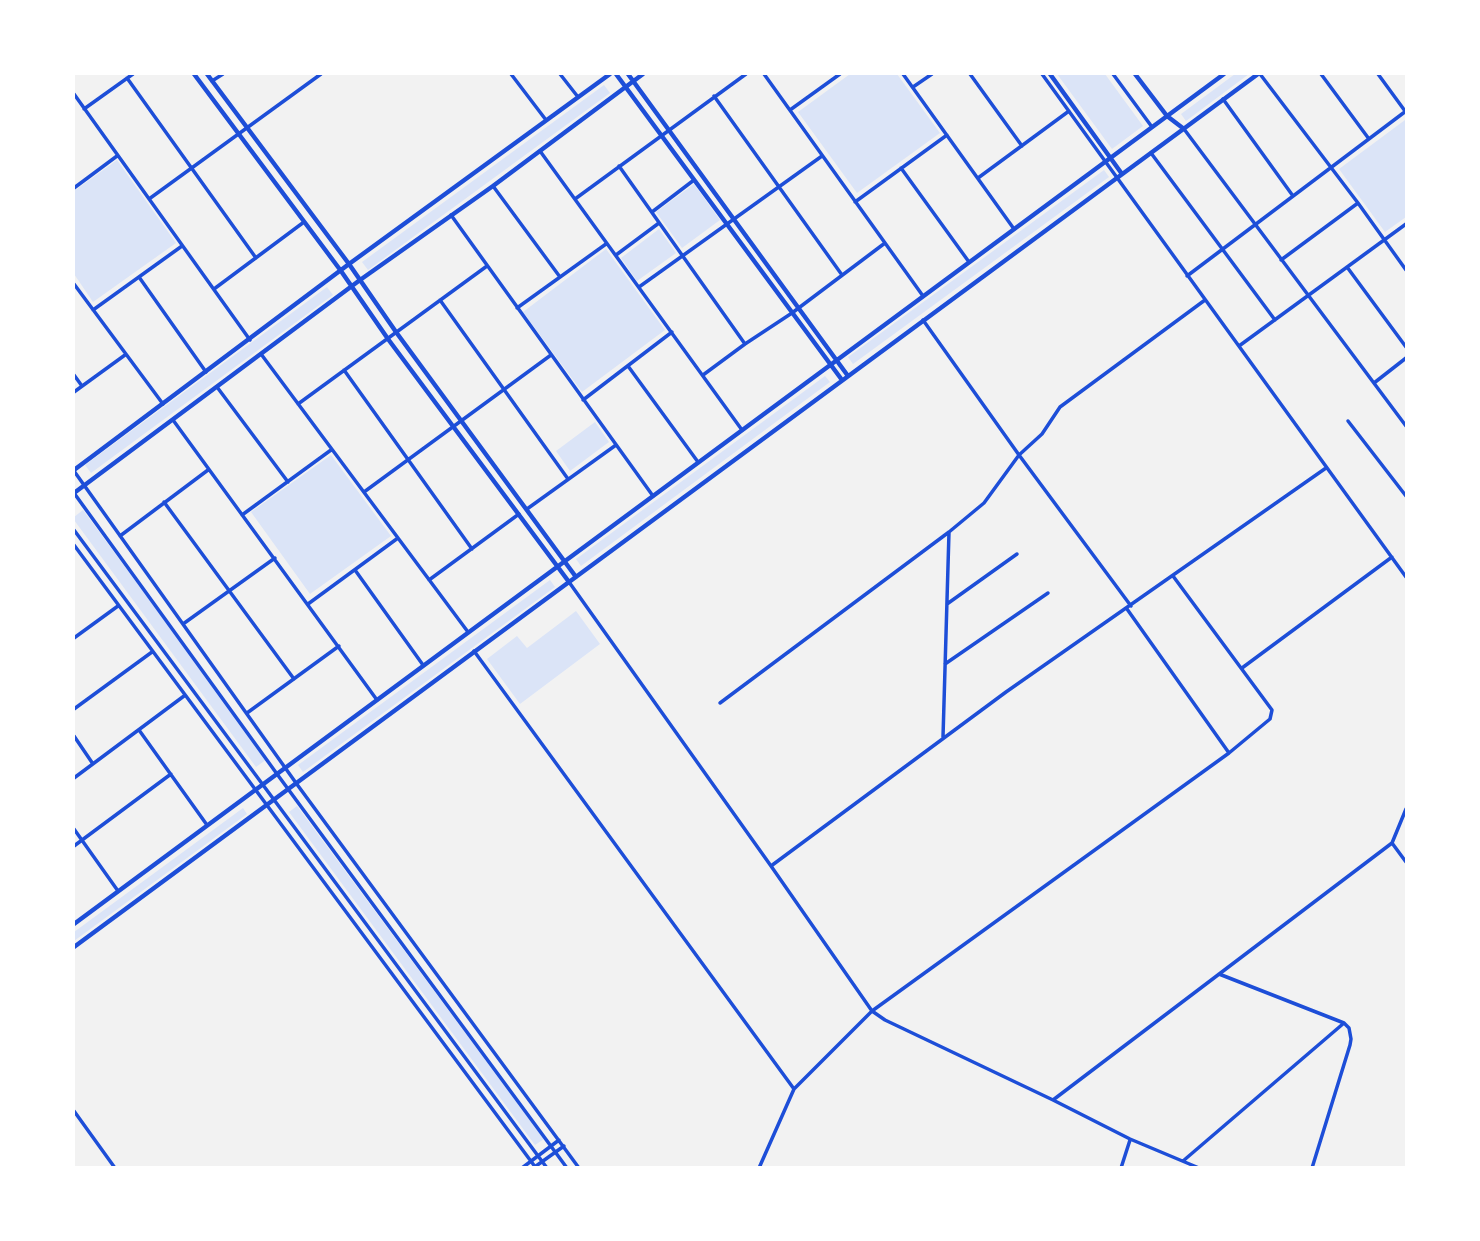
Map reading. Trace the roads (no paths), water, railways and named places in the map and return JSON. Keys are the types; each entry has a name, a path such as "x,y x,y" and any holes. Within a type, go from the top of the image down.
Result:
{"street":[{"path":"84,109 133,74"},
{"path":"194,74 569,582 872,1011 884,1020 1130,1139 1199,1167"},
{"path":"207,74 576,576"},
{"path":"212,81 222,74"},
{"path":"149,199 321,74"},
{"path":"512,74 546,120"},
{"path":"561,74 578,97"},
{"path":"579,1167 285,768 74,471 349,264 610,74"},
{"path":"616,74 842,380"},
{"path":"628,74 848,376"},
{"path":"567,1167 74,493 351,286 493,186 643,74"},
{"path":"575,199 746,74"},
{"path":"764,74 923,296"},
{"path":"790,110 834,75 840,74"},
{"path":"903,74 1014,229"},
{"path":"912,87 932,74"},
{"path":"970,74 1022,146"},
{"path":"1042,74 1072,109"},
{"path":"1050,74 1187,276 1406,577"},
{"path":"1112,74 1152,127"},
{"path":"1135,74 1167,116 1184,129 1406,426"},
{"path":"1212,74 1216,79"},
{"path":"74,924 1224,74"},
{"path":"74,947 1259,74 1406,270"},
{"path":"1321,74 1369,139"},
{"path":"1187,276 1406,112 1378,74"},
{"path":"127,78 256,258"},
{"path":"74,94 250,340"},
{"path":"714,96 842,275"},
{"path":"1223,99 1293,196"},
{"path":"978,178 1072,109"},
{"path":"855,202 947,135"},
{"path":"540,150 742,430"},
{"path":"1150,153 1275,320"},
{"path":"74,188 118,156"},
{"path":"639,287 822,156"},
{"path":"619,166 745,344"},
{"path":"901,168 969,262"},
{"path":"652,212 694,180"},
{"path":"493,186 560,277"},
{"path":"1281,260 1358,203"},
{"path":"451,215 653,496"},
{"path":"214,289 304,222"},
{"path":"616,256 660,223"},
{"path":"1238,346 1406,224"},
{"path":"517,308 607,243"},
{"path":"703,375 885,243"},
{"path":"93,310 183,246"},
{"path":"298,404 487,266"},
{"path":"1348,267 1406,347"},
{"path":"139,277 206,372"},
{"path":"74,284 163,404"},
{"path":"440,300 568,479"},
{"path":"720,703 984,503 1019,455 1042,434 1060,407 1205,300"},
{"path":"923,320 1129,607 1229,753"},
{"path":"583,400 672,332"},
{"path":"261,354 468,632"},
{"path":"74,392 125,355"},
{"path":"363,492 551,355"},
{"path":"1374,383 1406,358"},
{"path":"628,366 698,463"},
{"path":"344,370 472,549"},
{"path":"74,375 82,386"},
{"path":"217,387 288,482"},
{"path":"173,420 377,700"},
{"path":"1348,421 1406,496"},
{"path":"527,509 616,445"},
{"path":"242,514 332,450"},
{"path":"771,866 943,738 1326,468"},
{"path":"120,536 208,470"},
{"path":"164,502 294,679"},
{"path":"429,580 519,514"},
{"path":"74,530 547,1167"},
{"path":"943,738 949,532"},
{"path":"308,604 398,538"},
{"path":"74,545 535,1167 564,1146"},
{"path":"947,604 1017,554"},
{"path":"1242,668 1392,557"},
{"path":"183,624 275,558"},
{"path":"1401,569 1406,566"},
{"path":"355,570 423,666"},
{"path":"759,1167 794,1089 872,1011 1229,753 1270,719 1272,710 1173,576"},
{"path":"945,664 1048,593"},
{"path":"74,638 118,606"},
{"path":"247,714 339,646"},
{"path":"474,651 794,1089"},
{"path":"74,709 152,652"},
{"path":"74,778 185,696"},
{"path":"138,730 207,825"},
{"path":"74,736 93,764"},
{"path":"74,846 171,774"},
{"path":"1052,1100 1392,843 1406,810"},
{"path":"74,829 118,891"},
{"path":"1392,843 1406,862"},
{"path":"1219,974 1343,1023 1349,1028 1350,1045 1312,1167"},
{"path":"1183,1161 1343,1023"},
{"path":"74,1111 115,1167"},
{"path":"1121,1167 1130,1139"},
{"path":"522,1167 559,1140"}]}
